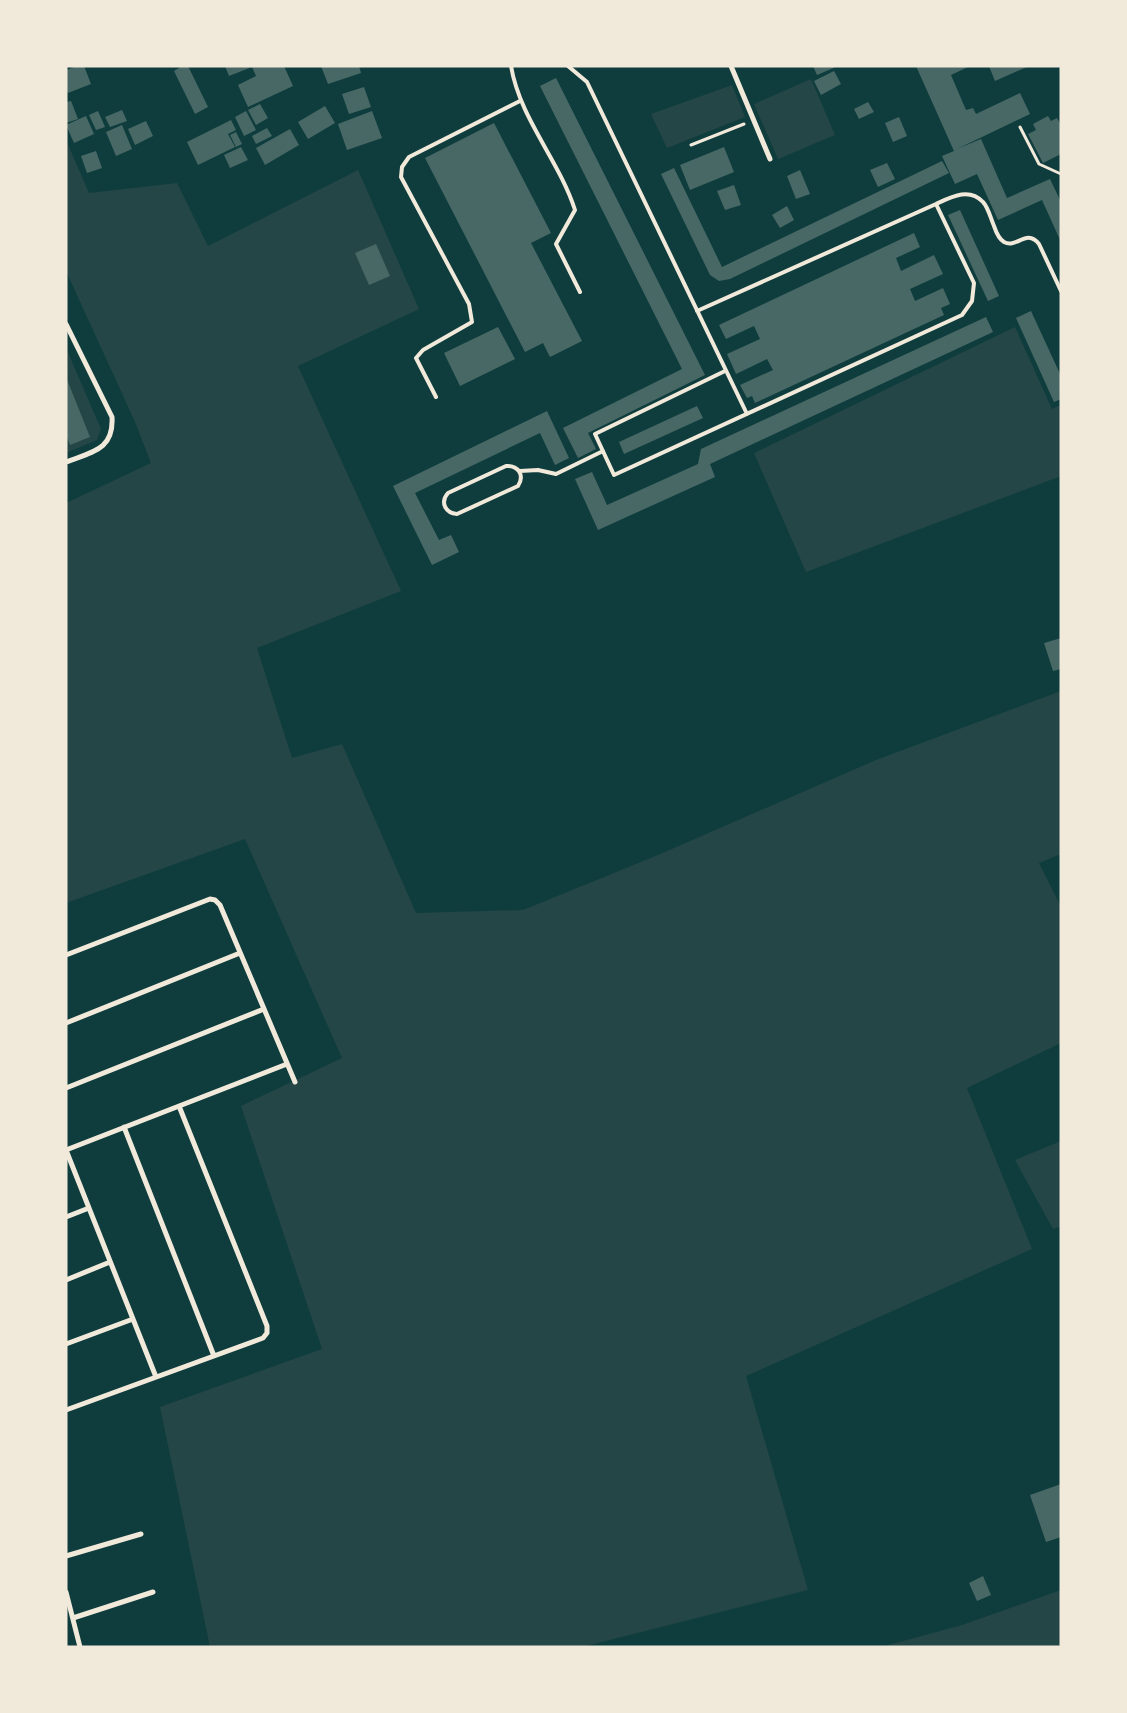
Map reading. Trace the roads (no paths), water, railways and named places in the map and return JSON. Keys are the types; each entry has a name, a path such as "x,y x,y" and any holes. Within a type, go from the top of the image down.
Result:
{"street":[{"path":"731,66 770,159"},
{"path":"66,324 112,417 113,427 110,437 104,445 66,462"},
{"path":"66,955 210,899 215,900 220,904 295,1082"},
{"path":"66,1023 240,953"},
{"path":"66,1088 264,1009"},
{"path":"156,1377 66,1150 287,1064"},
{"path":"66,1410 263,1338 267,1333 268,1326 179,1106"},
{"path":"124,1128 214,1356"},
{"path":"66,1217 89,1208"},
{"path":"66,1280 110,1262"},
{"path":"66,1344 133,1319"},
{"path":"66,1556 141,1534"},
{"path":"66,1592 80,1647"},
{"path":"73,1618 153,1592"}],"lane":[{"path":"511,66 520,101 568,190 575,210 556,244 580,292"},
{"path":"568,66 587,82 747,414"},
{"path":"436,397 416,358 423,350 472,322 469,304 401,177 402,167 409,157 520,101"},
{"path":"697,311 957,194 972,195 983,202 998,236 1003,242 1010,244 1029,237 1035,239 1061,290"},
{"path":"725,371 595,434 614,475 962,315 972,301 974,283 936,204"},
{"path":"520,471 521,483 515,488 457,514 449,512 444,506 444,499 448,493 506,466 514,467 520,471 538,470 556,474 603,452"}]}
